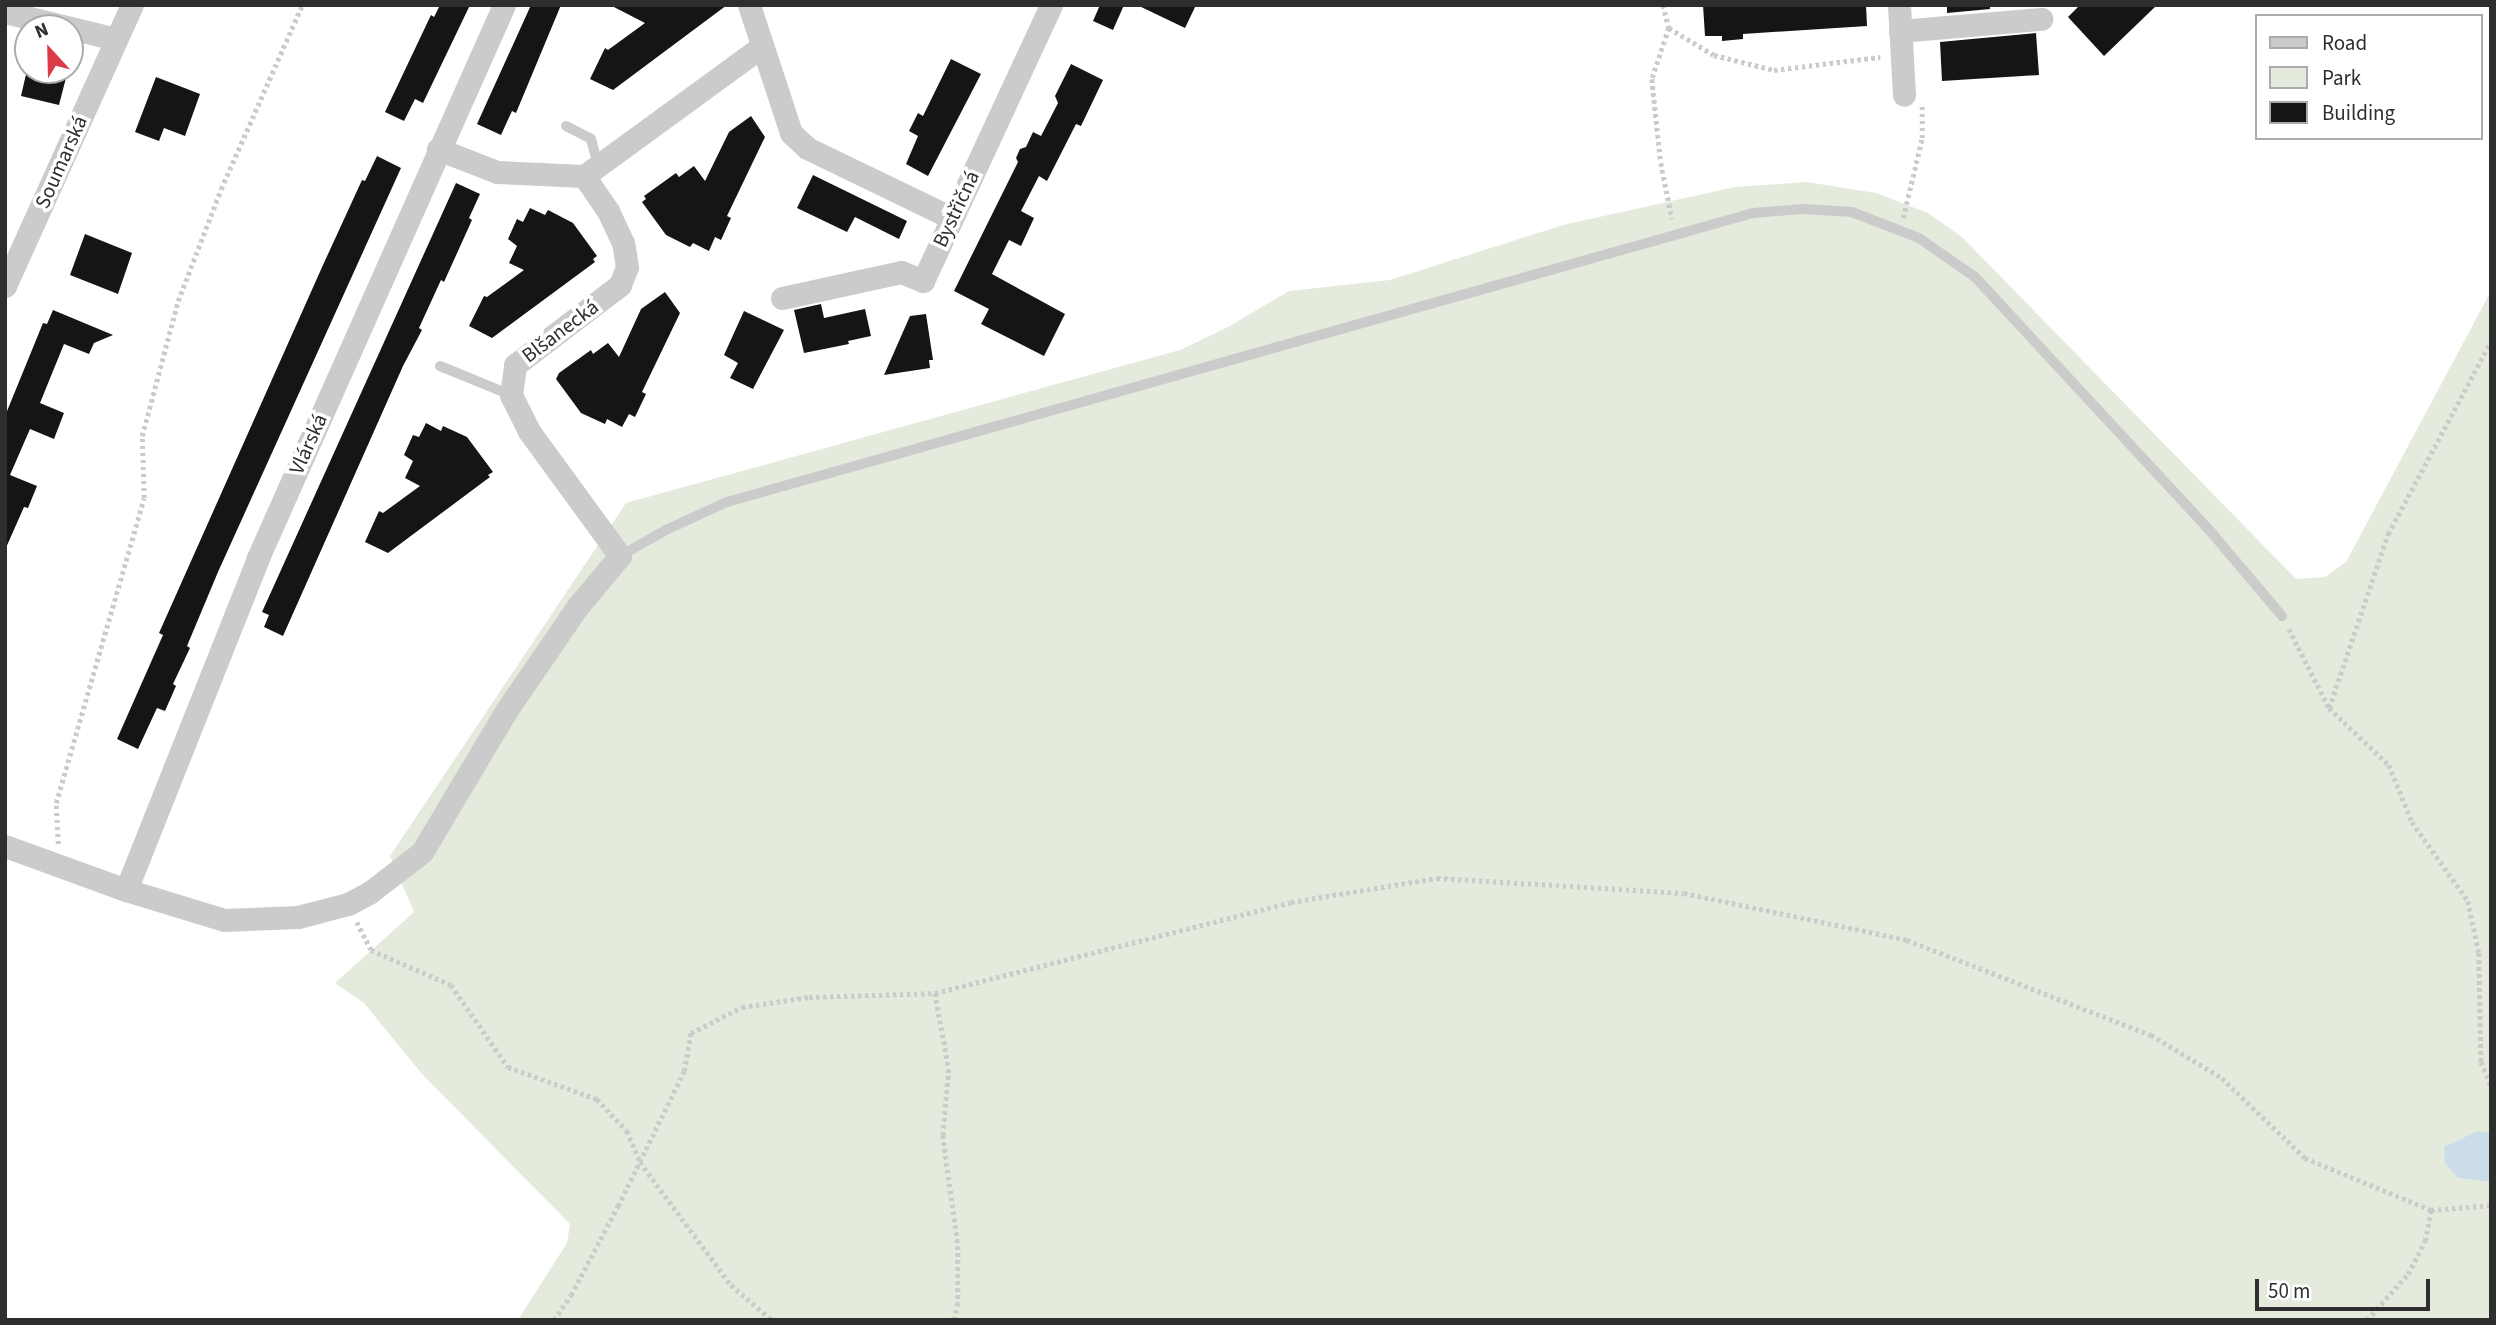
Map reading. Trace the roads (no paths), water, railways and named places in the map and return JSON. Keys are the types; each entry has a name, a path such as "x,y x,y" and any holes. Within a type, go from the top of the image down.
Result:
{"street":[{"name":"Soumarská","path":"5,286 132,5"},
{"name":"Vlárská","path":"126,890 257,560 504,5"},
{"path":"749,5 791,133 807,148 952,218"},
{"name":"Bystřičná","path":"782,298 901,272 923,281 1051,5"},
{"path":"1899,5 1904,95"},
{"path":"5,12 116,38"},
{"path":"1900,32 2042,19"},
{"path":"438,149 497,172 591,171 761,47"},
{"name":"Blšanecká","path":"511,395 515,365 620,285 627,267 623,243 591,171"},
{"path":"5,846 58,863 126,890 225,920 298,917 348,904 369,893 422,852 506,711 578,606 620,556 529,431 511,395"}],"lane":[{"path":"566,125 591,139 591,171"},
{"path":"620,556 666,530 727,502 1753,213 1803,209 1852,212 1899,230 1919,238 1975,277 2211,533 2282,616"},
{"path":"440,366 511,395"}],"water":[{"path":"2478,1131 2491,1133 2491,1182 2458,1178 2445,1163 2444,1147"}]}
